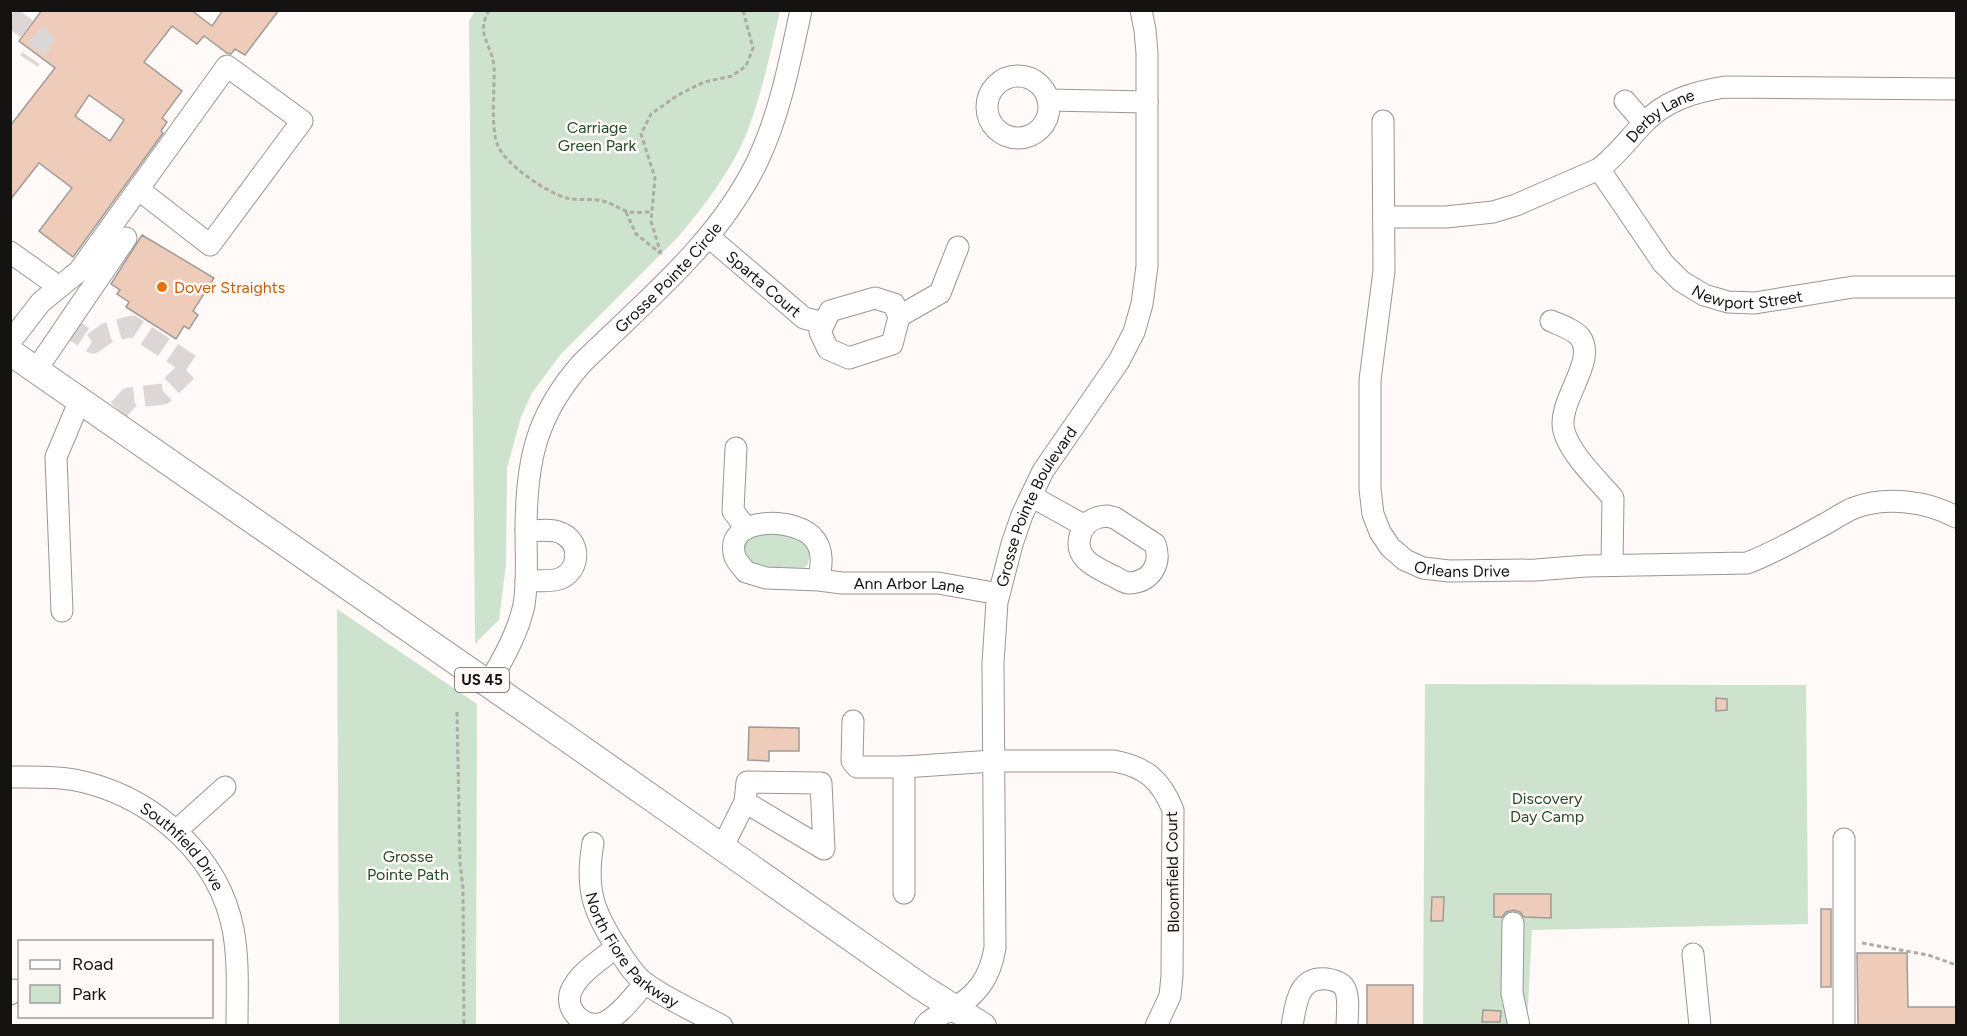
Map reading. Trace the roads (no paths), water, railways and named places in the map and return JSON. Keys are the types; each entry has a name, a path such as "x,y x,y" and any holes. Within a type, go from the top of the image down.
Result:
{"main road":[{"name":"US 45","path":"10,352 722,848 952,1017 983,1026"}],"street":[{"name":"Grosse Pointe Circle","path":"488,684 516,629 524,605 526,494 535,441 555,399 567,380 709,237 736,198 759,158 777,111 801,10"},
{"name":"Grosse Pointe Boulevard","path":"925,1026 927,1022 952,1017 977,991 988,976 995,948 993,663 999,594 1012,544 1043,471 1119,362 1134,332 1142,304 1147,266 1147,53 1146,30 1141,10"},
{"path":"10,342 41,302 78,271 227,66 302,121 210,245 138,189"},
{"name":"Derby Lane","path":"1384,217 1449,217 1493,212 1515,205 1599,169 1644,123 1668,104 1700,91 1725,87 1956,89"},
{"path":"1048,100 1147,102"},
{"path":"1625,101 1644,123"},
{"name":"Orleans Drive","path":"1383,121 1382,298 1370,380 1370,489 1373,514 1380,532 1390,547 1405,560 1423,568 1449,571 1747,563 1769,555 1854,508 1879,502 1905,502 1930,506 1956,518"},
{"name":"Newport Street","path":"1599,169 1663,263 1681,281 1704,295 1728,302 1755,303 1853,287 1956,287"},
{"name":"Sparta Court","path":"709,237 804,318 824,323"},
{"path":"36,370 126,238"},
{"path":"898,314 905,313 940,293 958,247"},
{"path":"10,252 59,287"},
{"name":"Sparta Court","path":"875,298 894,304 899,317 892,344 849,358 828,349 820,332 824,323 830,311 875,298"},
{"path":"1551,321 1574,332 1583,343 1584,360 1563,415 1563,430 1571,447 1613,498 1612,565"},
{"path":"62,611 56,457 80,400"},
{"path":"736,448 733,511 746,528 757,524 781,524 803,529 816,540 822,556 819,580"},
{"path":"1031,496 1085,526"},
{"name":"Ann Arbor Lane","path":"746,528 735,541 735,556 746,572 766,578 842,583 938,583 999,594"},
{"path":"526,531 562,533 574,544 576,552 573,568 561,578 526,581"},
{"name":"Bloomfield Court","path":"853,721 852,761 855,766 904,767 993,761 1114,761 1131,764 1152,777 1166,793 1173,810 1174,944 1170,996 1156,1026"},
{"path":"904,767 904,893"},
{"name":"Southfield Drive","path":"10,777 52,777 86,782 115,791 145,807 176,831 204,863 222,894 233,928 237,977 237,1026"},
{"path":"176,831 225,787"},
{"path":"722,848 745,802"},
{"path":"1844,839 1844,1026"},
{"name":"North Fiore Parkway","path":"593,843 589,867 594,906 602,924 626,962 645,983 722,1026"},
{"path":"1513,923 1512,993 1520,1026"},
{"path":"616,947 578,980 571,991 569,1003 573,1012 580,1020 588,1023 609,1021 645,983"},
{"path":"1693,954 1700,1026"},
{"path":"1292,1026 1303,988 1307,982 1317,979 1330,979 1340,983 1344,988 1347,1026"}],"tunnel":[{"path":"10,17 43,40 29,61"},
{"path":"66,325 93,343 107,333 132,326 192,366 163,394 129,398 109,421"}],"place":[{"name":"Dover Straights","path":"162,287"}],"park label":[{"name":"Carriage Green Park","path":"597,136"},
{"name":"Discovery Day Camp","path":"1547,807"},
{"name":"Grosse Pointe Path","path":"408,865"}]}
